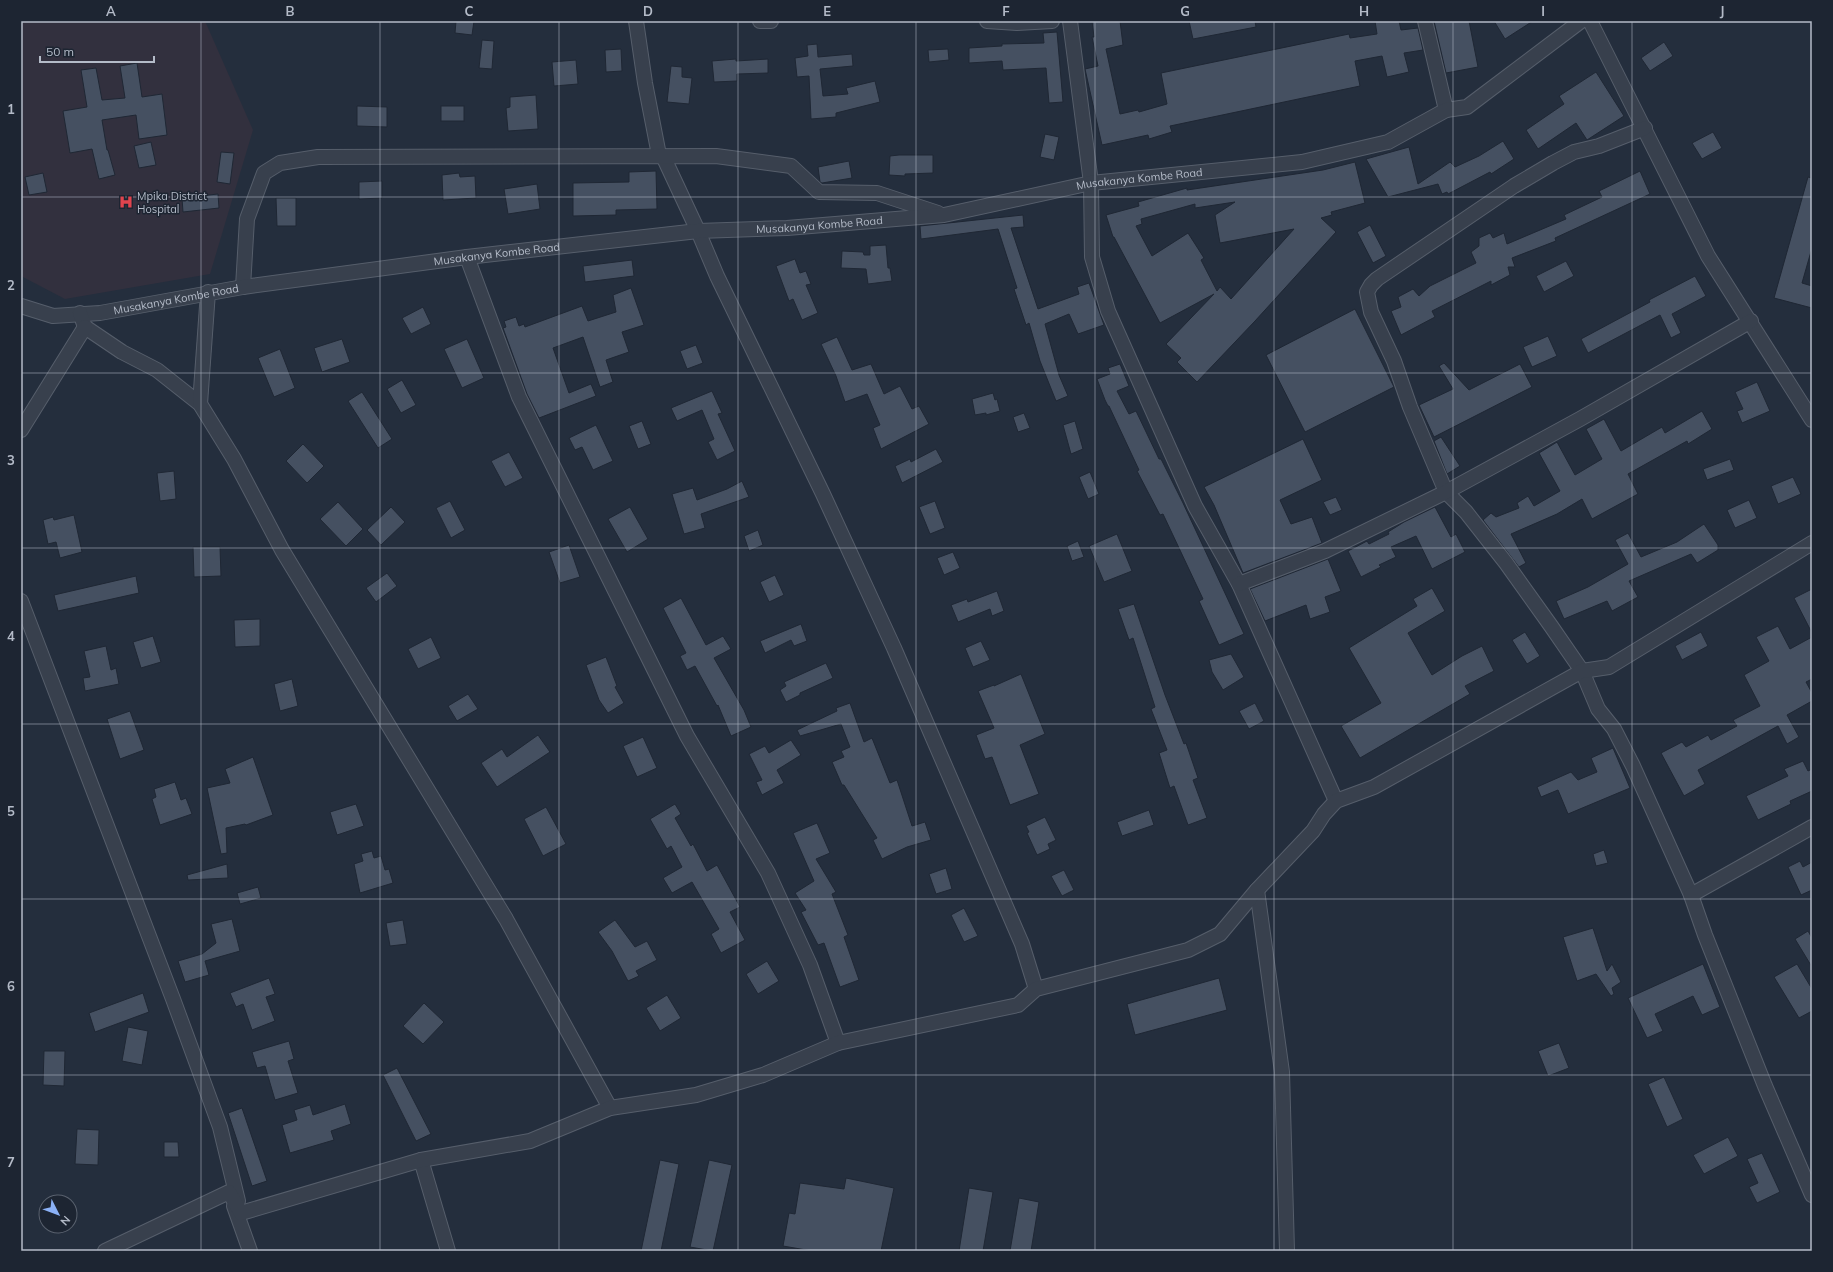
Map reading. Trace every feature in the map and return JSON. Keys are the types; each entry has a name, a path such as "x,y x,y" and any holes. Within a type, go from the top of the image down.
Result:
{"street":[{"path":"636,21 645,84 659,155 663,156 717,276 823,494 894,648 1022,944 1036,989"},
{"path":"760,21 771,21"},
{"path":"987,21 1052,21"},
{"path":"1070,21 1091,183 1092,257 1108,311 1195,506 1239,584 1336,801"},
{"path":"1425,21 1446,110"},
{"name":"Musakanya Kombe Road","path":"21,306 53,316 80,313 100,313 208,292 467,257 698,231 787,228 944,215 1091,183 1302,162 1388,142 1446,110 1467,107 1581,21"},
{"path":"1590,21 1708,256 1751,321 1812,420"},
{"path":"1645,128 1599,146 1574,152 1552,163 1514,186 1377,279 1367,292 1371,312 1394,361 1410,407 1446,492 1466,512 1506,563 1582,671 1598,709 1614,729 1633,766 1691,895 1705,935 1765,1086 1812,1195"},
{"path":"243,287 247,219 264,173 280,163 318,157 716,156 791,166 819,192 877,192 944,215"},
{"path":"467,257 519,397 687,736 768,873 810,965 838,1043"},
{"path":"200,404 208,292"},
{"path":"80,313 85,327 122,352 157,370 200,404 234,459 282,550 506,920 610,1108"},
{"path":"1239,584 1325,550 1446,492 1580,419 1751,321"},
{"path":"21,430 85,327"},
{"path":"241,1213 421,1160 530,1141 610,1108 696,1095 763,1075 838,1043 1018,1005 1036,989 1188,950 1220,934 1257,890 1313,830 1324,814 1336,801 1374,787 1582,671 1609,667 1812,544"},
{"path":"21,601 220,1126 241,1213"},
{"path":"1691,895 1812,827"},
{"path":"1257,890 1282,1072 1287,1251"},
{"path":"421,1160 448,1251"},
{"path":"229,1192 241,1213"},
{"path":"105,1251 229,1192"},
{"path":"229,1192 250,1251"}],"shaded area":[{"name":"Mpika District Hospital","path":"21,21 205,21 253,130 210,274 65,299 21,276"}],"building":[{"path":"456,21 474,21 472,35 455,33"},
{"path":"1092,21 1120,21 1123,45 1106,49 1120,114 1138,110 1139,112 1167,104 1161,73 1349,34 1350,38 1377,34 1375,21 1399,21 1401,30 1418,28 1423,50 1404,53 1409,72 1387,77 1382,56 1355,61 1360,86 1170,126 1172,132 1149,139 1148,135 1102,145 1085,69 1098,66 1092,37 1094,37"},
{"path":"1189,21 1255,21 1256,27 1193,39"},
{"path":"1434,21 1469,21 1478,67 1446,73"},
{"path":"1494,21 1533,21 1505,39"},
{"path":"1057,32 1063,102 1049,103 1046,68 1003,70 1002,61 969,63 969,48 1002,46 1002,44 1044,43 1043,33"},
{"path":"482,40 494,41 492,69 479,68"},
{"path":"1664,42 1673,56 1650,71 1641,58"},
{"path":"817,44 818,57 852,54 853,66 820,69 823,96 848,94 846,88 875,81 880,102 836,113 836,117 811,119 809,76 797,77 795,58 808,56 807,45"},
{"path":"621,49 622,71 606,72 605,50"},
{"path":"948,49 949,60 929,62 928,50"},
{"path":"736,59 736,61 768,59 768,73 737,74 737,81 714,82 712,61"},
{"path":"576,60 578,84 554,86 552,62"},
{"path":"137,63 142,97 162,94 167,135 139,139 136,115 102,120 107,150 115,175 99,179 92,149 70,153 63,111 87,107 81,70 96,68 102,100 125,98 120,66"},
{"path":"671,66 682,67 682,77 692,78 689,104 667,102"},
{"path":"1596,72 1624,116 1587,140 1576,123 1538,149 1526,130 1564,104 1559,96"},
{"path":"536,95 538,129 508,131 506,108 510,107 510,97"},
{"path":"357,106 387,107 387,127 357,126"},
{"path":"441,106 464,106 464,121 441,121"},
{"path":"1713,132 1722,148 1702,159 1692,143"},
{"path":"1045,134 1059,137 1054,160 1040,157"},
{"path":"1503,141 1514,159 1491,174 1490,172 1448,194 1447,192 1442,194 1438,184 1388,197 1366,159 1409,147 1418,184 1450,162 1455,167 1479,156"},
{"path":"151,142 156,165 139,168 134,146"},
{"path":"221,152 234,153 230,184 217,182"},
{"path":"933,155 933,173 905,174 905,176 889,175 890,156"},
{"path":"849,161 852,178 822,183 820,182 818,167"},
{"path":"1355,162 1365,203 1331,212 1332,215 1321,218 1336,232 1197,382 1177,362 1181,358 1166,344 1214,294 1160,323 1113,237 1106,215 1139,206 1138,202 1187,188 1187,190 1323,170","holes":["1235,202 1215,215 1220,243 1294,229 1231,299 1220,287 1217,291 1201,260 1204,258 1188,233 1152,256 1136,226 1142,224 1141,219 1195,204 1195,208"]},
{"path":"656,171 657,209 616,210 616,215 573,216 573,183 629,182 629,172"},
{"path":"1640,171 1650,194 1555,238 1556,241 1512,258 1515,267 1508,267 1510,275 1491,285 1491,281 1432,311 1435,317 1401,335 1391,311 1401,307 1398,297 1413,289 1419,296 1430,286 1476,263 1471,252 1479,246 1479,238 1490,233 1493,238 1504,233 1507,244 1566,219 1564,215 1602,197 1599,191"},
{"path":"43,173 47,192 29,195 25,177"},
{"path":"459,173 460,177 475,176 476,198 443,200 442,175"},
{"path":"1808,177 1812,178 1812,248 1802,283 1812,286 1812,308 1774,298"},
{"path":"382,181 382,198 359,199 359,182"},
{"path":"537,184 540,209 508,214 504,189"},
{"path":"218,194 219,208 183,212 182,198"},
{"path":"276,198 296,198 296,226 277,226"},
{"path":"1023,215 1024,227 1011,228 1038,309 1079,294 1077,287 1089,283 1104,325 1078,334 1069,314 1045,324 1059,375 1068,396 1056,401 1040,361 1029,323 1026,325 1014,289 1017,288 998,229 921,239 920,226"},
{"path":"1370,225 1386,256 1373,263 1357,232"},
{"path":"886,245 888,268 890,268 892,281 868,284 866,269 841,268 842,251 863,252 864,255 870,255 870,246"},
{"path":"795,259 800,273 806,271 811,284 806,285 818,313 802,320 793,299 789,301 776,266"},
{"path":"632,260 634,276 585,282 583,266"},
{"path":"1566,261 1574,276 1544,292 1536,276"},
{"path":"1695,276 1706,296 1672,314 1681,333 1671,338 1660,315 1588,353 1581,339 1650,302 1649,300"},
{"path":"631,288 644,325 622,332 629,352 606,360 613,382 600,387 583,337 553,348 569,393 591,384 596,396 539,418 527,394 503,328 506,327 504,321 516,317 519,326 524,324 525,327 582,306 588,321 616,312 613,295"},
{"path":"423,307 431,324 411,334 402,318"},
{"path":"1355,309 1394,387 1305,432 1266,355"},
{"path":"1548,336 1557,356 1532,367 1523,347"},
{"path":"837,337 852,370 871,364 884,394 900,386 912,409 919,406 929,424 881,449 873,428 880,425 867,394 845,402 836,376 821,344"},
{"path":"342,339 350,362 322,372 314,348"},
{"path":"467,339 484,378 462,388 444,349"},
{"path":"696,345 703,363 687,369 680,351"},
{"path":"280,349 295,388 274,397 258,358"},
{"path":"1444,363 1469,390 1520,364 1532,387 1434,437 1419,405 1453,389 1439,366"},
{"path":"1120,364 1129,386 1117,391 1129,414 1136,411 1159,459 1161,459 1183,503 1244,634 1219,645 1199,601 1203,599 1163,514 1160,515 1137,471 1139,470 1105,400 1097,379 1110,374 1108,368"},
{"path":"402,380 416,405 401,413 387,389"},
{"path":"1757,382 1770,411 1742,423 1737,411 1743,409 1735,392"},
{"path":"712,391 722,413 718,414 735,451 717,460 708,442 714,439 702,410 677,421 671,408"},
{"path":"362,392 392,439 378,448 348,401"},
{"path":"993,393 995,400 997,399 1000,411 986,415 986,413 975,415 972,399"},
{"path":"1702,411 1712,429 1688,444 1687,441 1628,474 1638,494 1592,519 1582,499 1557,514 1511,534 1526,563 1519,567 1483,520 1491,513 1496,517 1519,508 1517,503 1528,496 1534,506 1560,491 1539,453 1557,442 1575,475 1602,459 1586,429 1604,419 1621,451 1662,427 1665,433"},
{"path":"1024,413 1030,428 1018,432 1013,417"},
{"path":"642,421 651,444 638,449 629,426"},
{"path":"1075,421 1083,449 1071,454 1063,425"},
{"path":"596,425 613,461 593,470 582,447 575,450 569,438"},
{"path":"1441,437 1460,466 1447,474 1434,441"},
{"path":"1303,439 1322,480 1280,500 1291,524 1312,517 1322,543 1243,573 1214,505 1204,487"},
{"path":"303,444 324,466 307,483 286,461"},
{"path":"936,449 943,462 902,483 895,466 910,459 911,462"},
{"path":"509,452 523,478 505,487 491,461"},
{"path":"1730,459 1734,470 1707,480 1703,469"},
{"path":"174,471 176,499 160,501 157,473"},
{"path":"1090,472 1099,494 1088,499 1079,477"},
{"path":"1793,477 1801,494 1778,504 1771,486"},
{"path":"742,481 749,497 701,514 705,528 684,534 672,494 693,488 697,500 727,489"},
{"path":"1336,497 1342,510 1330,515 1323,502"},
{"path":"1749,500 1757,518 1735,528 1727,510"},
{"path":"450,501 465,530 451,538 436,508"},
{"path":"935,501 945,528 930,534 919,507"},
{"path":"338,502 363,529 346,546 320,519"},
{"path":"391,507 405,522 381,545 367,530"},
{"path":"630,507 648,539 627,552 608,519"},
{"path":"1435,507 1451,537 1456,534 1465,552 1432,569 1416,536 1391,547 1396,557 1379,565 1381,567 1361,577 1348,551 1367,541 1369,544 1389,534 1388,532 1404,522"},
{"path":"74,515 82,552 60,558 56,542 48,544 43,520 53,517 54,520"},
{"path":"1704,524 1718,545 1718,550 1697,563 1691,554 1629,581 1638,597 1612,611 1607,601 1564,619 1556,601 1588,587 1628,564 1615,540 1628,533 1641,557 1677,542"},
{"path":"758,530 763,545 749,551 744,536"},
{"path":"1117,534 1132,571 1104,582 1089,546"},
{"path":"1078,541 1084,557 1072,561 1067,546"},
{"path":"569,545 580,577 560,583 549,552"},
{"path":"193,547 220,547 221,576 194,577"},
{"path":"953,552 960,568 944,575 937,558"},
{"path":"1328,559 1341,591 1325,597 1330,612 1310,619 1306,605 1265,621 1250,589"},
{"path":"387,573 397,586 376,602 366,588"},
{"path":"775,575 784,595 769,602 760,582"},
{"path":"136,576 139,593 58,611 54,595"},
{"path":"1432,588 1445,611 1408,633 1432,675 1462,656 1482,646 1494,671 1465,686 1470,694 1360,758 1341,726 1381,703 1349,648 1417,606 1413,599"},
{"path":"1812,589 1812,633 1794,598"},
{"path":"997,591 1004,611 992,616 990,609 958,622 951,605 967,599 968,602"},
{"path":"681,598 706,645 723,636 731,649 714,658 744,710 751,727 731,736 718,705 717,706 695,666 687,670 680,656 686,653 663,608"},
{"path":"1134,604 1165,695 1184,744 1186,743 1198,778 1193,780 1207,818 1188,825 1174,786 1170,788 1159,753 1167,750 1151,709 1155,707 1133,638 1129,640 1118,609"},
{"path":"260,619 260,646 235,647 234,620"},
{"path":"801,624 807,641 794,646 791,640 765,653 760,641"},
{"path":"1778,626 1790,649 1812,637 1812,679 1806,682 1812,693 1812,701 1787,715 1799,737 1787,744 1778,726 1698,770 1705,784 1684,796 1661,753 1682,742 1686,747 1708,735 1711,740 1737,726 1733,720 1760,706 1744,675 1769,661 1756,637"},
{"path":"1525,632 1540,656 1527,664 1512,640"},
{"path":"1701,632 1708,646 1682,660 1675,646"},
{"path":"153,636 161,662 141,668 133,642"},
{"path":"431,637 441,658 418,669 408,649"},
{"path":"981,641 990,660 973,667 965,648"},
{"path":"106,646 111,670 116,668 119,684 85,691 83,678 90,677 84,651"},
{"path":"1231,654 1244,677 1223,690 1212,672 1209,660"},
{"path":"606,657 617,686 615,687 624,703 608,713 599,700 586,665"},
{"path":"826,663 833,678 800,693 800,695 786,702 780,690 786,686 784,682"},
{"path":"1021,674 1045,734 1020,745 1039,794 1010,805 992,757 985,759 976,735 994,728 978,691 994,686"},
{"path":"292,679 298,706 280,711 274,684"},
{"path":"468,694 478,709 457,721 448,706"},
{"path":"850,703 864,742 872,738 890,783 897,780 912,826 925,822 931,840 907,847 882,859 873,840 877,838 844,785 842,785 832,762 844,757 841,751 850,747 841,724 800,736 797,730 837,711 836,708"},
{"path":"1255,703 1264,721 1249,729 1239,711"},
{"path":"130,711 144,750 120,759 107,719"},
{"path":"538,735 550,752 497,787 481,763 502,749 507,757"},
{"path":"643,737 657,768 637,777 623,746"},
{"path":"791,740 801,755 777,770 784,783 762,795 756,782 762,780 749,754 765,746 769,753"},
{"path":"1613,748 1630,788 1568,814 1558,790 1541,797 1537,787 1571,772 1578,780 1597,772 1591,758"},
{"path":"253,757 273,815 246,825 226,828 227,853 221,854 207,788 230,783 225,769"},
{"path":"1803,761 1808,771 1812,769 1812,791 1790,801 1791,804 1758,820 1746,796 1788,776 1784,769"},
{"path":"175,782 181,800 186,798 192,814 160,825 152,799 156,797 154,789"},
{"path":"356,804 364,826 337,835 330,812"},
{"path":"675,804 681,814 675,818 691,846 693,844 707,871 717,865 740,907 730,912 745,940 721,953 711,934 719,929 692,882 672,893 663,878 682,867 671,846 667,849 650,819"},
{"path":"546,807 566,844 543,856 524,819"},
{"path":"1149,810 1154,825 1122,836 1117,822"},
{"path":"1045,817 1056,840 1048,844 1050,849 1037,855 1027,833 1029,832 1026,826"},
{"path":"817,823 830,853 816,859 836,892 832,894 848,935 844,937 859,980 840,987 824,943 818,945 801,912 806,910 795,893 814,881 793,833"},
{"path":"1604,850 1608,863 1596,866 1593,854"},
{"path":"372,851 374,858 381,856 385,870 389,869 393,883 360,893 354,864 363,861 361,854"},
{"path":"1800,861 1803,867 1812,862 1812,890 1801,895 1788,867"},
{"path":"227,864 228,878 188,880 187,875"},
{"path":"946,868 952,889 936,894 929,874"},
{"path":"1064,870 1074,890 1062,896 1051,876"},
{"path":"258,887 261,898 240,904 237,893"},
{"path":"964,908 978,936 964,942 951,915"},
{"path":"232,919 240,951 205,961 209,975 185,982 178,961 202,954 216,943 211,924"},
{"path":"403,920 407,944 390,946 386,923"},
{"path":"615,920 635,947 647,941 657,960 636,971 639,976 628,981 612,951 598,932"},
{"path":"1593,928 1607,971 1612,964 1621,982 1612,988 1614,994 1611,996 1596,974 1577,981 1563,937"},
{"path":"1808,931 1812,938 1812,967 1795,939"},
{"path":"767,961 779,981 758,994 746,974"},
{"path":"1703,964 1720,1007 1702,1015 1693,996 1655,1014 1663,1031 1647,1038 1628,998"},
{"path":"1797,964 1812,989 1812,1011 1799,1018 1774,977"},
{"path":"269,978 275,994 266,997 275,1021 252,1030 243,1004 236,1007 230,993"},
{"path":"1219,978 1227,1010 1135,1035 1127,1004"},
{"path":"143,993 149,1012 95,1032 89,1013"},
{"path":"667,995 681,1018 660,1031 646,1008"},
{"path":"424,1003 444,1022 423,1044 403,1026"},
{"path":"128,1027 148,1031 142,1065 122,1061"},
{"path":"289,1041 294,1059 288,1061 298,1093 275,1100 265,1066 257,1068 252,1052"},
{"path":"1559,1043 1569,1068 1548,1076 1538,1051"},
{"path":"44,1051 65,1051 64,1086 43,1085"},
{"path":"397,1068 431,1134 416,1141 383,1075"},
{"path":"1664,1077 1683,1119 1667,1127 1648,1084"},
{"path":"345,1104 351,1124 331,1131 334,1140 290,1153 282,1125 297,1120 294,1110 310,1105 313,1115"},
{"path":"242,1108 267,1181 252,1186 228,1113"},
{"path":"77,1129 99,1130 98,1165 75,1164"},
{"path":"1728,1137 1738,1156 1704,1174 1693,1155"},
{"path":"164,1142 178,1142 179,1157 164,1157"},
{"path":"1762,1153 1780,1192 1757,1203 1749,1187 1758,1183 1747,1159"},
{"path":"660,1160 679,1164 661,1251 641,1251"},
{"path":"709,1160 732,1165 713,1251 690,1247"},
{"path":"846,1178 894,1188 881,1251 812,1251 783,1246 789,1213 795,1214 800,1183 844,1189"},
{"path":"969,1188 993,1192 983,1251 959,1251"},
{"path":"1019,1198 1039,1202 1031,1251 1010,1251"}],"place":[{"name":"Mpika District Hospital","path":"126,202"}]}
